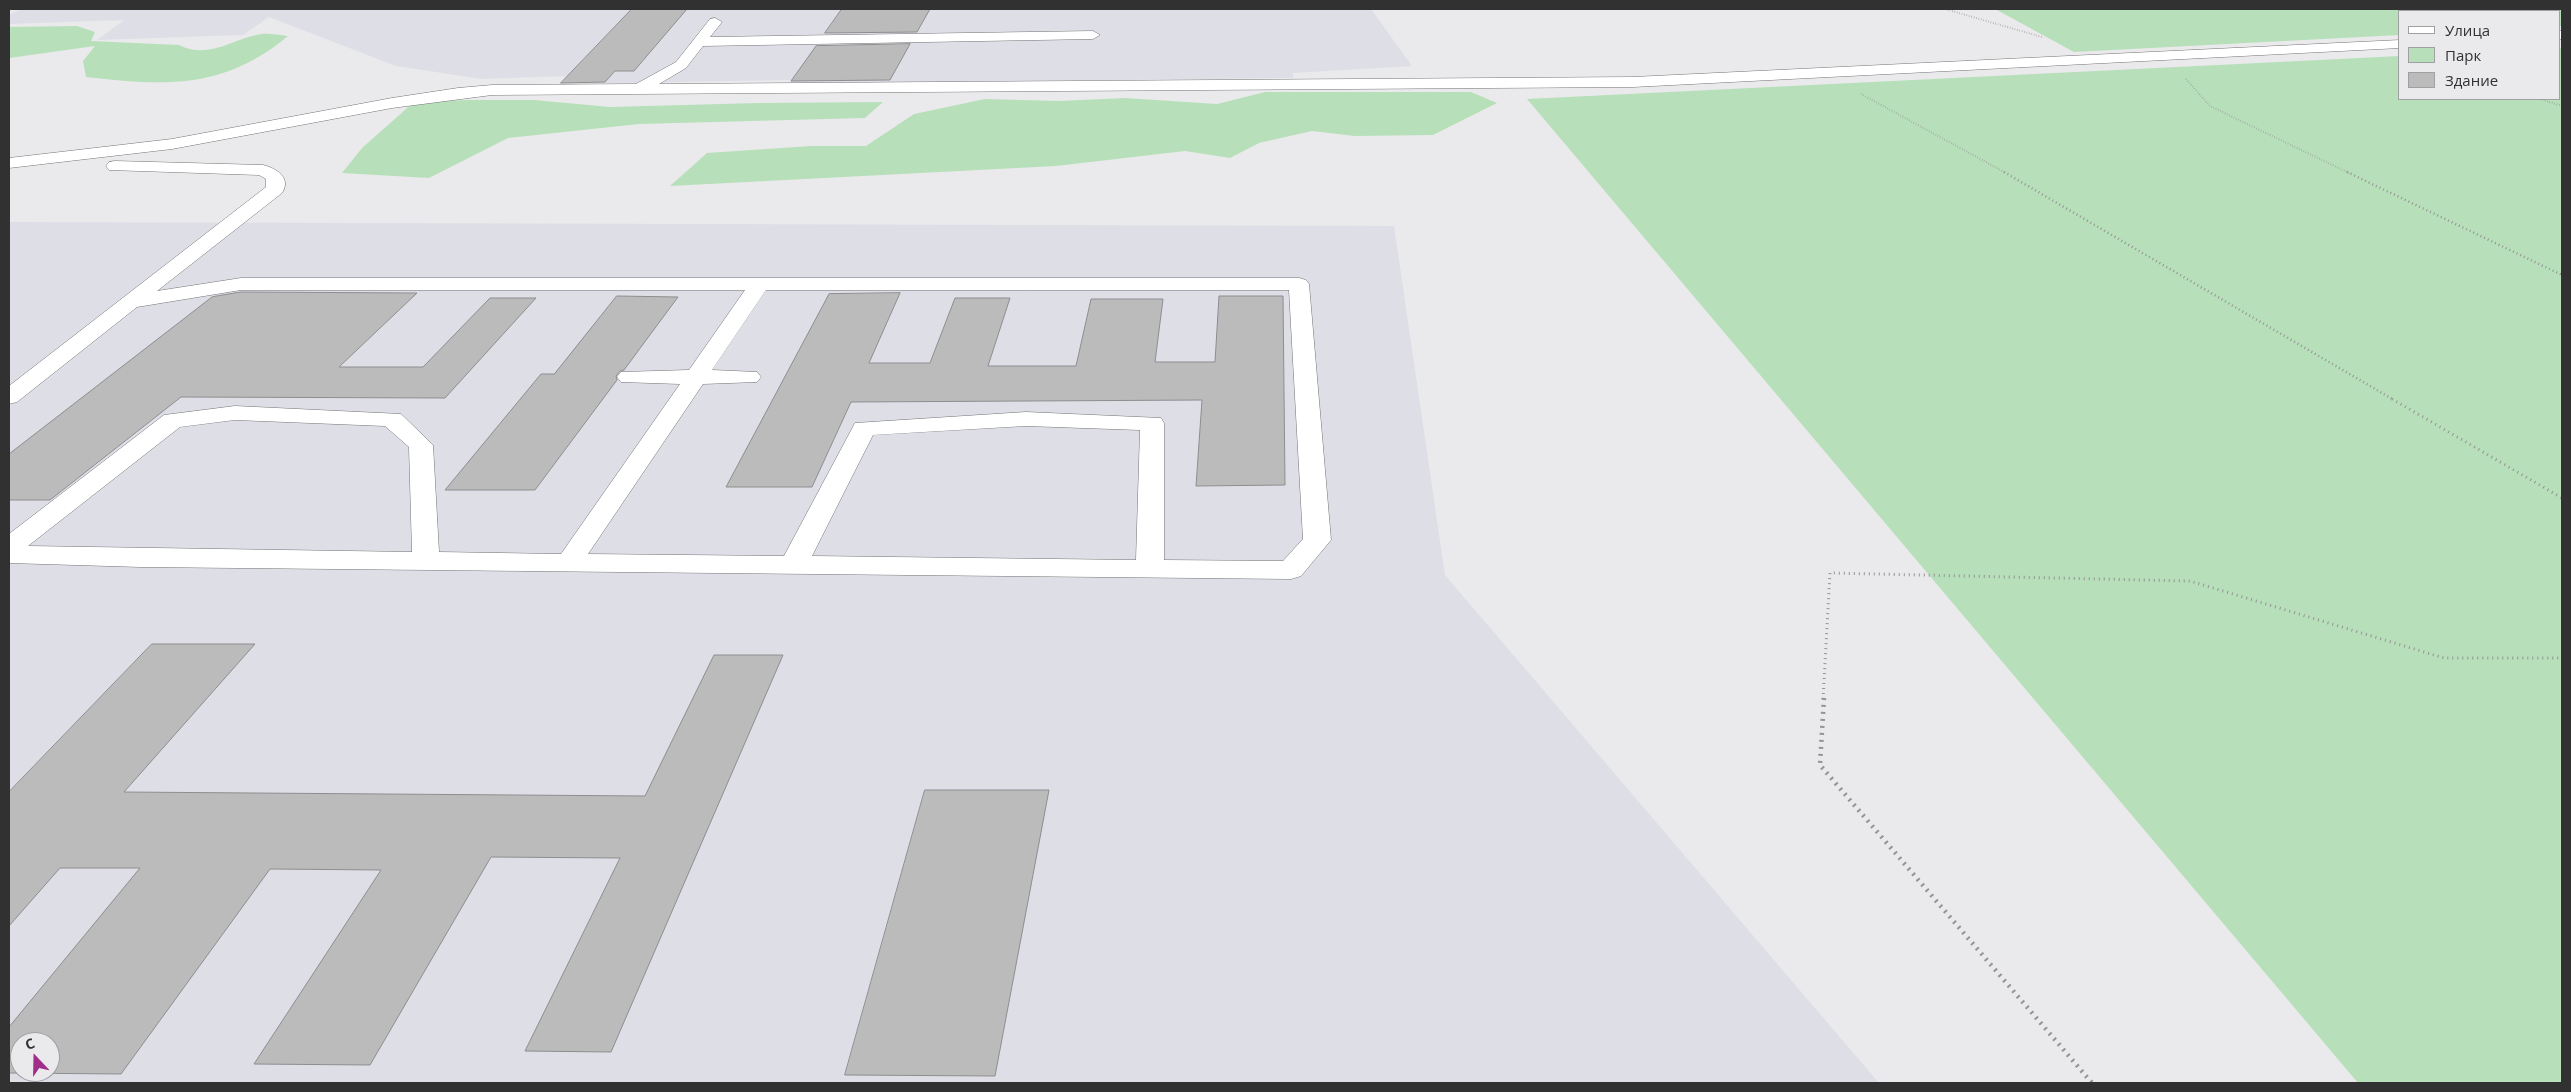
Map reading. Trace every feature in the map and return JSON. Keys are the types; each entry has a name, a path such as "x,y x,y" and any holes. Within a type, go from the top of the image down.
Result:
{"street":[{"path":"640,89 681,65 715,22"},
{"path":"700,42 1093,35"},
{"path":"9,163 77,158 218,137 402,100 451,93 492,90 1583,83 2398,44"},
{"path":"9,397 275,189 275,177 263,170 108,166 77,158"},
{"path":"9,554 141,558 1291,570 1317,540 1299,284 241,284 130,302"},
{"path":"569,562 760,284"},
{"path":"629,376 694,378 749,376"},
{"path":"9,547 173,420 235,413 392,419 422,446 426,560"},
{"path":"794,564 864,428 1026,419 1152,423 1150,568"}],"path":[{"path":"1945,9 2042,37"},
{"path":"2140,56 2190,81 2210,106 2562,275"},
{"path":"1821,72 2019,180 2562,498"},
{"path":"2543,100 2562,106"},
{"path":"2092,1083 1820,765 1830,573 2190,581 2444,658 2562,658"}],"shaded area":[{"path":"21,9 1371,9 1412,66 1293,73 1293,78 789,84 791,80 559,84 567,76 482,79 396,66 269,17 243,35 97,40 124,20 9,24 9,15"},
{"path":"9,222 1394,226 1445,575 1879,1083 9,1083"}],"green space":[{"path":"1995,9 2562,9 2562,26 2561,10 2398,10 2398,35 2074,52"},
{"path":"77,26 95,32 91,41 179,45 200,50 220,47 261,34 288,36 264,54 240,66 216,75 192,80 167,82 142,82 86,77 83,61 95,46 9,58 9,27"},
{"path":"2562,48 2562,1083 2358,1083 1527,99 2398,56 2398,100 2561,100"},
{"path":"1265,92 1471,92 1497,103 1433,135 1355,136 1312,131 1259,143 1230,158 1185,151 1056,166 670,186 707,153 811,146 866,146 914,114 985,99 1059,101 1125,98 1217,104"},
{"path":"534,100 610,107 883,102 865,118 639,124 508,138 429,178 342,173 362,148 414,102"}],"building":[{"path":"632,9 687,9 634,71 615,71 605,82 561,83"},
{"path":"842,9 930,9 917,32 825,33"},
{"path":"910,44 890,80 791,81 816,46"},
{"path":"241,292 417,293 339,367 423,367 490,298 536,298 445,398 181,397 50,500 9,500 9,454 212,297"},
{"path":"900,293 869,363 930,363 955,298 1010,298 988,366 1076,366 1091,299 1163,299 1155,362 1215,362 1219,296 1283,296 1285,485 1196,486 1202,400 851,402 812,487 726,487 829,294"},
{"path":"617,296 678,297 624,370 620,371 616,376 617,380 535,490 445,490 541,374 554,374"},
{"path":"152,644 255,644 124,792 645,796 714,655 783,655 611,1052 525,1051 620,858 491,857 370,1065 254,1064 381,870 270,869 121,1074 60,1073 60,1032 10,1032 9,1073 9,1027 140,868 60,868 9,926 9,792"},
{"path":"925,790 1049,790 995,1076 845,1075"}]}
